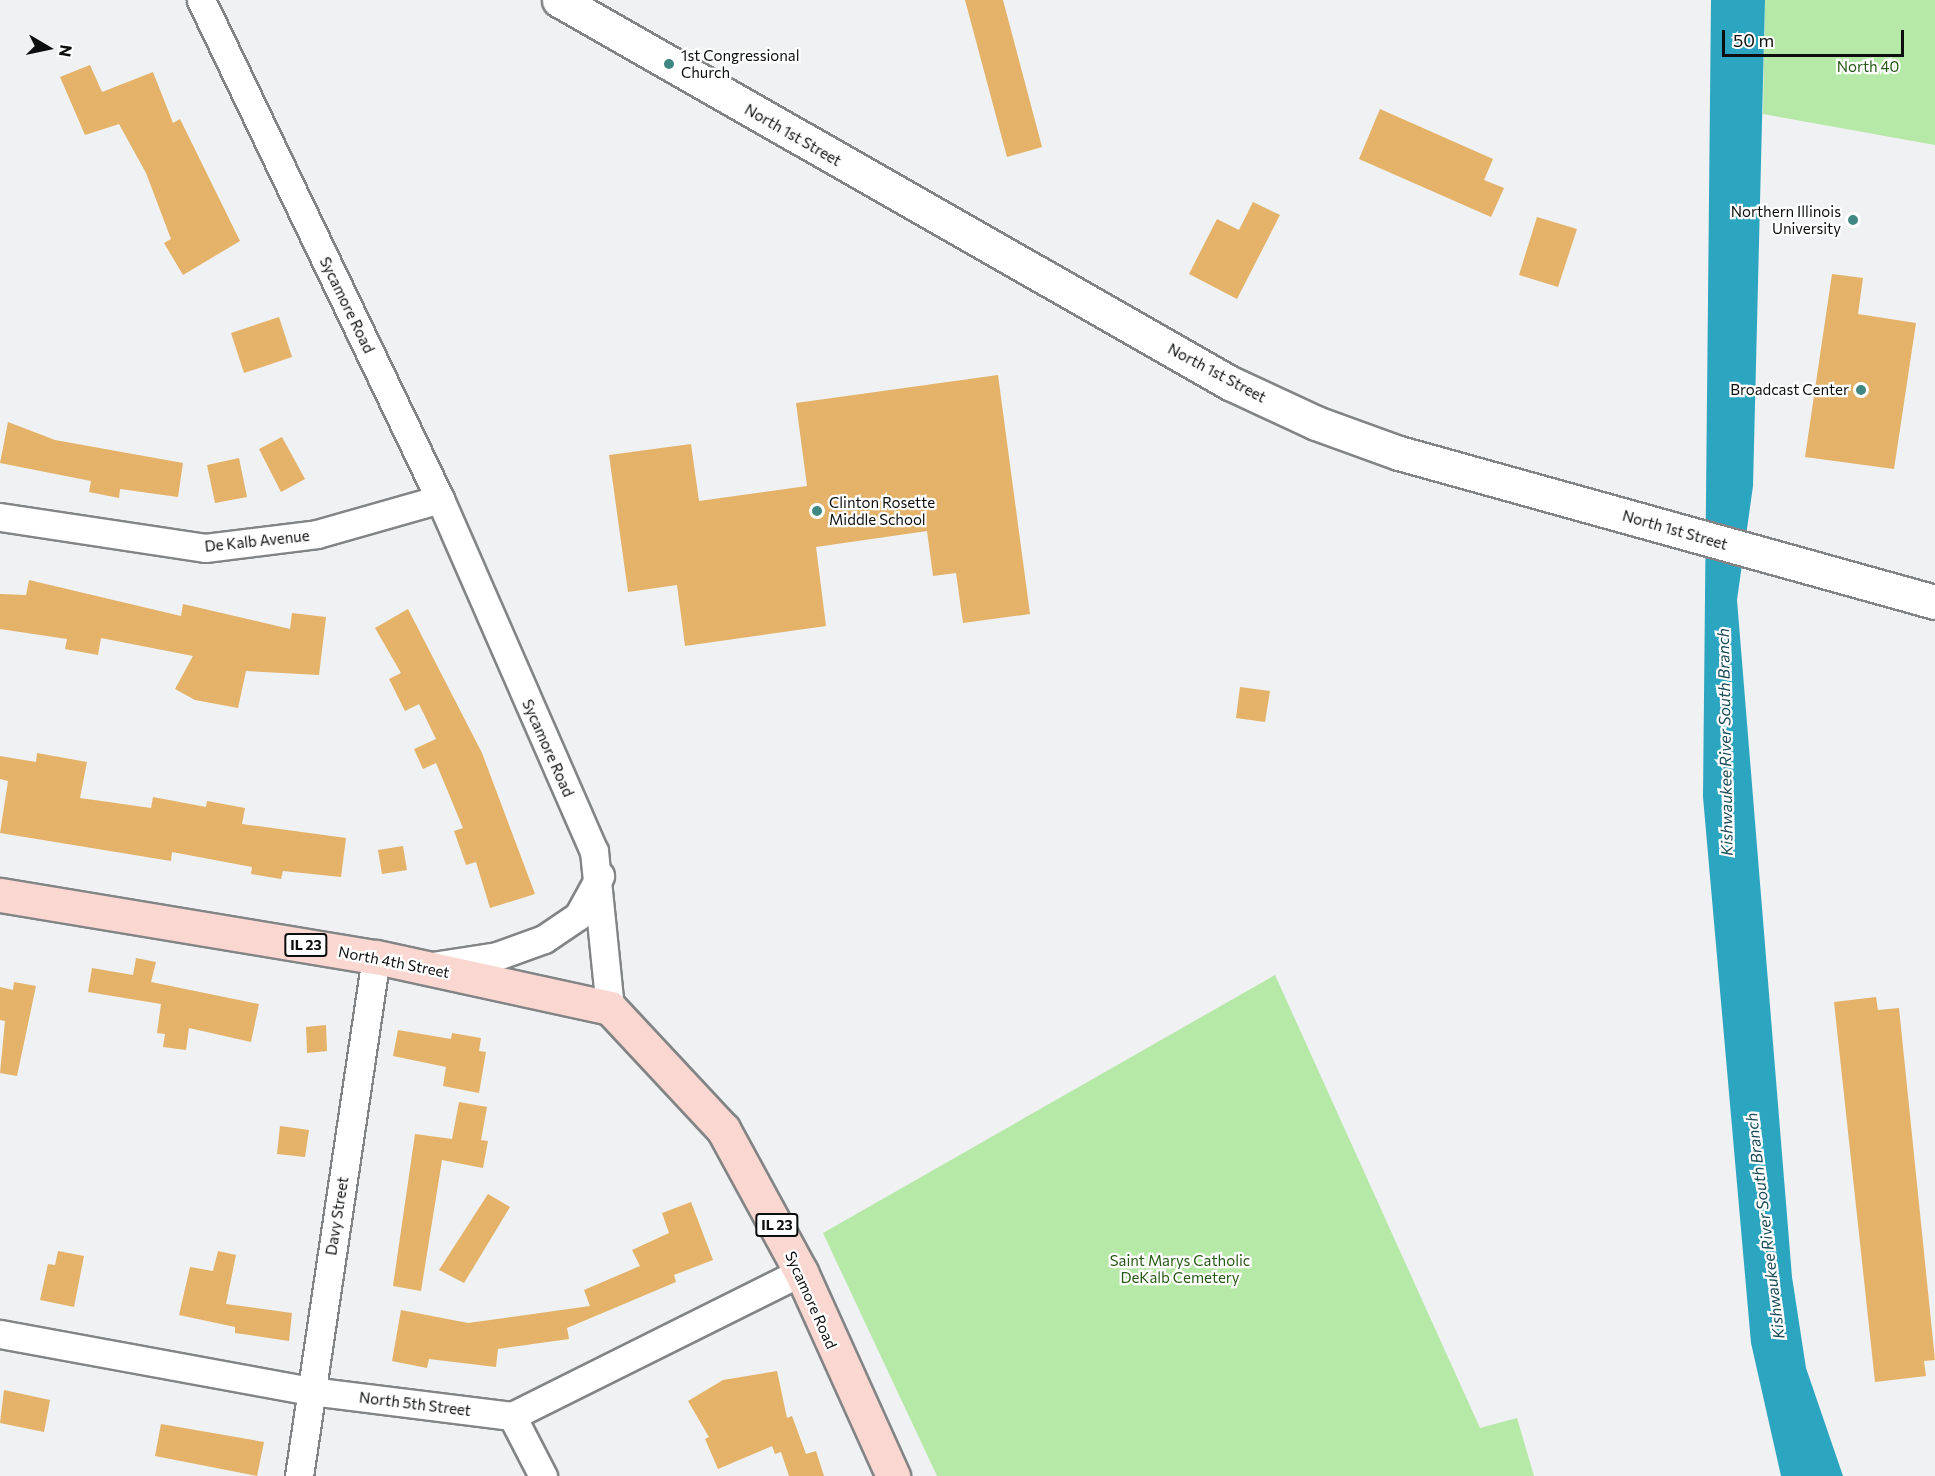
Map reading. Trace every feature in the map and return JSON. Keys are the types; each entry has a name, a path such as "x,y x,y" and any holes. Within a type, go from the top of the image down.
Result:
{"main road":[{"name":"North 4th Street","path":"0,896 376,957 610,1008"},
{"name":"Sycamore Road","path":"610,1008 723,1129 801,1272 893,1476"}],"street":[{"name":"Sycamore Road","path":"201,0 440,499 586,831 600,876 610,1008"},
{"name":"North 1st Street","path":"559,0 1230,383 1399,453 1935,602"},
{"name":"De Kalb Avenue","path":"0,518 205,548 317,534 440,499"},
{"path":"423,967 497,956 544,939 578,916 600,876"},
{"name":"Davy Street","path":"298,1476 376,957"},
{"path":"543,1476 513,1416 801,1272"},
{"name":"North 5th Street","path":"0,1334 311,1390 513,1416"}],"green space":[{"name":"North 40","path":"1765,0 1935,0 1935,145 1763,114"},
{"name":"Saint Marys Catholic DeKalb Cemetery","path":"1275,975 1480,1428 1517,1418 1534,1476 937,1476 823,1233"}],"water":[{"name":"Kishwaukee River South Branch","path":"1711,0 1765,0 1753,486 1737,600 1792,1277 1806,1368 1843,1476 1781,1476 1751,1343 1703,797"}],"building":[{"path":"965,0 1003,0 1042,147 1007,157"},
{"path":"90,65 102,92 153,72 173,123 180,119 240,241 183,275 164,243 171,239 146,173 119,124 85,135 60,77"},
{"path":"1380,109 1493,159 1484,180 1504,188 1491,217 1359,159"},
{"path":"1253,202 1280,215 1237,299 1189,274 1217,219 1239,230"},
{"path":"1537,217 1577,229 1558,287 1519,275"},
{"name":"Broadcast Center","path":"1832,274 1863,278 1858,314 1916,323 1894,469 1805,457"},
{"path":"279,317 292,357 244,373 231,333"},
{"name":"Clinton Rosette Middle School","path":"998,375 1030,614 963,623 956,573 933,576 927,531 816,547 826,626 685,646 677,585 628,592 609,455 691,444 699,501 807,486 796,403"},
{"path":"8,422 55,440 183,463 178,497 120,489 119,498 89,492 91,481 0,463"},
{"path":"282,437 305,479 281,492 259,449"},
{"path":"239,458 247,497 215,503 207,465"},
{"path":"29,580 181,616 183,604 290,629 292,613 326,617 319,675 246,671 238,708 195,700 175,689 193,656 101,638 98,655 65,649 67,639 0,629 0,594 26,595"},
{"path":"408,609 482,753 535,894 490,908 476,862 466,865 454,831 463,828 436,763 423,769 414,749 436,739 419,704 405,711 389,679 401,673 375,628"},
{"path":"1240,687 1270,691 1265,722 1236,718"},
{"path":"37,753 87,762 80,798 151,808 153,797 206,807 207,801 245,808 242,824 346,838 341,877 283,871 281,879 251,874 252,867 172,852 171,861 0,833 8,781 0,779 0,756 36,762"},
{"path":"403,846 407,870 382,874 378,850"},
{"path":"136,958 156,962 151,982 259,1004 251,1042 189,1028 186,1050 163,1047 165,1034 157,1033 161,1004 88,992 92,968 133,975"},
{"path":"14,982 36,986 17,1076 0,1073 5,1021 0,1020 0,987 13,990"},
{"path":"1876,997 1878,1010 1899,1008 1935,1360 1924,1361 1926,1376 1875,1382 1834,1002"},
{"path":"326,1025 327,1051 307,1053 306,1027"},
{"path":"398,1030 451,1039 452,1033 481,1038 479,1051 486,1052 479,1093 443,1086 446,1067 393,1056"},
{"path":"459,1102 487,1107 481,1140 488,1141 483,1168 442,1160 421,1291 393,1286 415,1134 452,1139"},
{"path":"280,1126 309,1130 305,1157 277,1154"},
{"path":"488,1194 510,1207 464,1283 439,1270"},
{"path":"691,1202 713,1260 674,1275 676,1282 567,1328 569,1339 498,1349 496,1367 429,1359 427,1368 392,1361 401,1310 468,1323 590,1306 584,1290 640,1266 632,1250 669,1233 662,1213"},
{"path":"58,1251 84,1256 74,1307 40,1300 48,1264 55,1265"},
{"path":"218,1251 236,1255 226,1304 292,1313 289,1341 235,1333 235,1327 179,1315 190,1267 213,1271"},
{"path":"777,1371 787,1418 792,1416 806,1454 816,1451 824,1476 789,1476 781,1452 775,1454 772,1446 718,1469 705,1439 709,1437 688,1401 723,1380"},
{"path":"4,1390 50,1400 44,1432 0,1423"},
{"path":"161,1424 264,1442 257,1476 155,1456"}],"place":[{"name":"1st Congressional Church","path":"669,64"},
{"name":"Northern Illinois University","path":"1853,220"},
{"name":"Broadcast Center","path":"1861,390"},
{"name":"Clinton Rosette Middle School","path":"817,511"}]}
